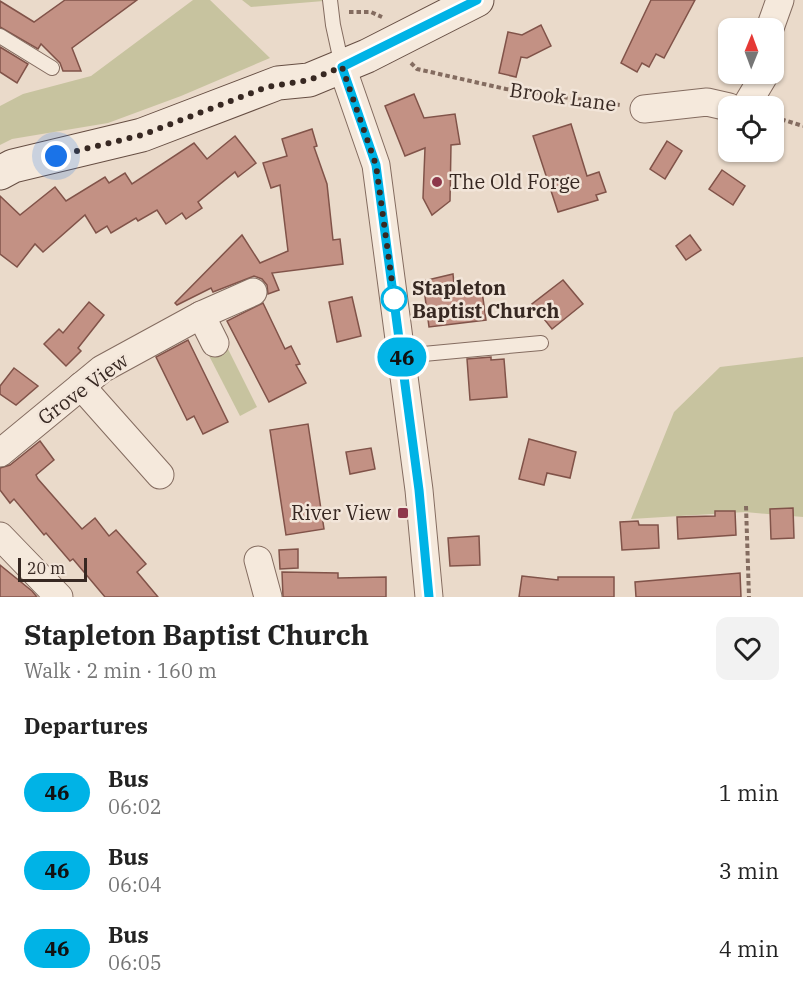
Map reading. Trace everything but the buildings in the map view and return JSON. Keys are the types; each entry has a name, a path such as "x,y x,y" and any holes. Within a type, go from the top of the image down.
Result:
{"main road":[{"path":"0,172 14,166 142,135 278,83 309,80 342,67 477,0"}],"street":[{"path":"774,18 780,0"},
{"path":"342,67 376,165 419,490 429,597"},
{"name":"Brook Lane","path":"644,109 707,102 718,104"},
{"name":"Grove View","path":"0,453 102,369 201,315 253,292"},
{"path":"201,315 215,343"},
{"path":"81,386 160,475"},
{"path":"0,536 59,597"},
{"path":"258,560 268,597"}],"lane":[{"path":"330,0 342,67"},
{"path":"0,36 52,68"},
{"path":"402,356 541,343"}],"path":[{"path":"342,12 371,12 381,15 386,22"},
{"name":"Brook Lane","path":"404,57 417,69 506,89 644,109"},
{"path":"784,120 803,126"},
{"path":"746,506 749,597"}],"shaded area":[{"path":"193,0 210,0 270,58 181,96 108,123 12,139 0,145 0,106 23,94 91,76"},
{"path":"242,0 336,0 251,7"},
{"path":"223,339 257,407 240,416 205,348"},
{"path":"803,357 803,517 745,512 631,519 674,412 720,367"}],"bus line":[{"name":"46","path":"429,597 419,490 376,165 342,67 477,0"}],"place":[{"name":"The Old Forge","path":"437,182"},
{"name":"Stapleton Baptist Church","path":"394,299"},
{"name":"River View","path":"403,513"}],"route":[{"path":"56,156 142,135 278,83 309,80 342,67 376,165 395,304 394,299"}]}
